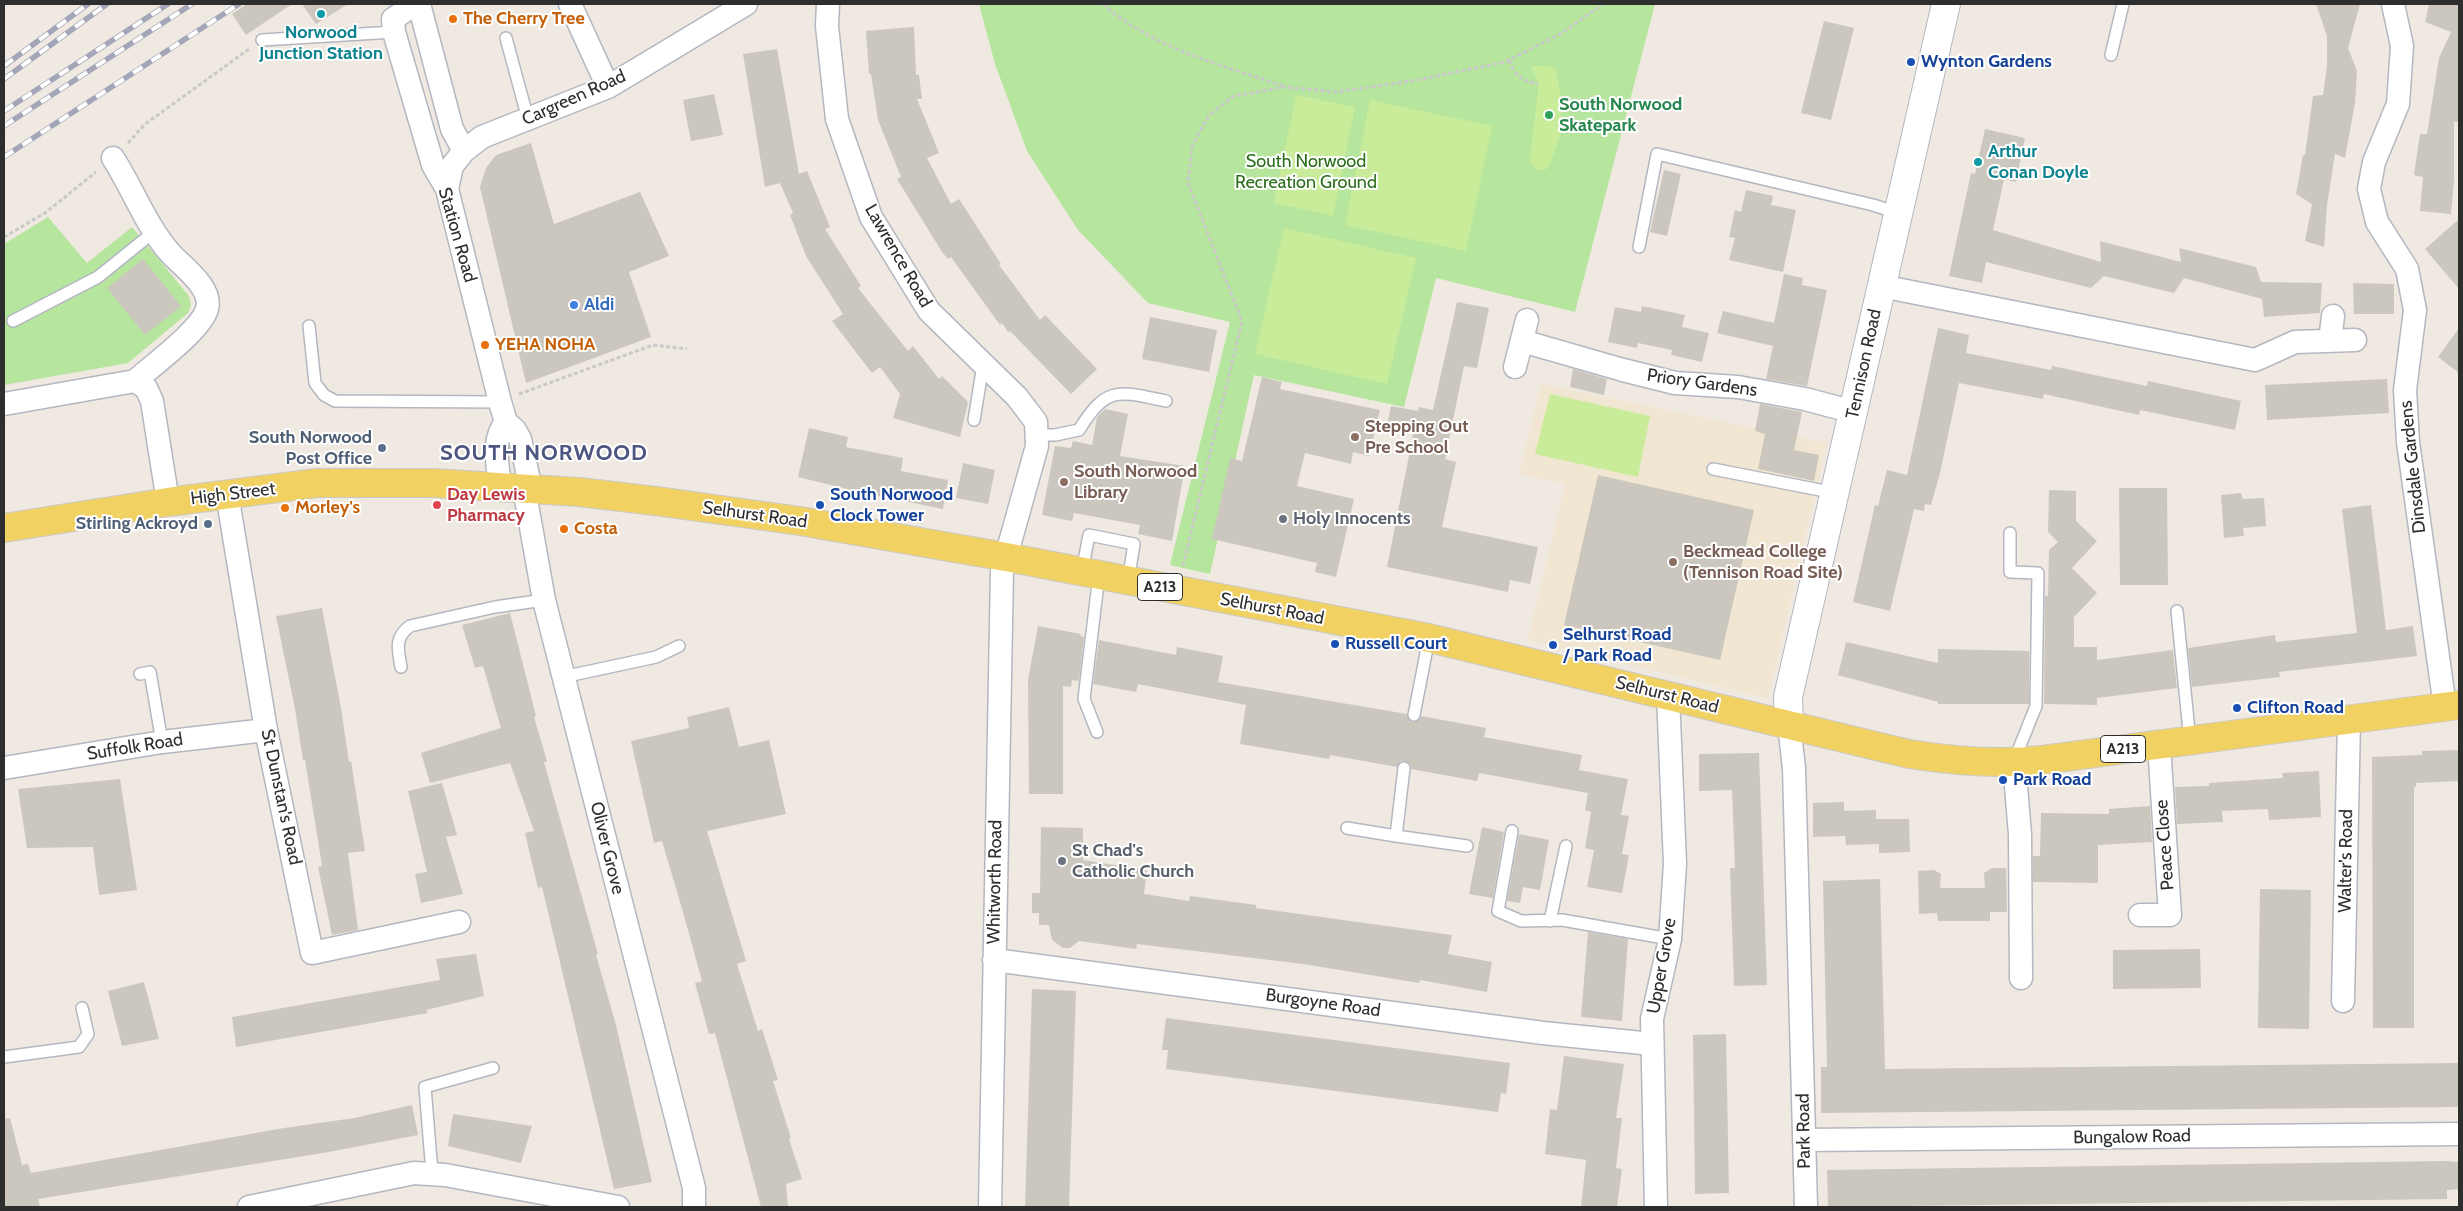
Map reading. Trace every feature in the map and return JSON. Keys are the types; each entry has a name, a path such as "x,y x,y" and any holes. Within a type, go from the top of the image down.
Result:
{"main road":[{"name":"High Street","path":"4,528 168,502 317,483 433,483 518,488"},
{"name":"Selhurst Road","path":"518,488 656,501 800,521 1006,557 1429,638 1909,754 1966,761 2014,763 2349,721 2452,706"}],"street":[{"path":"394,32 393,19 415,4"},
{"path":"419,4 452,128 464,151"},
{"path":"570,4 608,87"},
{"name":"Cargreen Road","path":"447,189 452,166 464,151 482,137 608,87 746,4"},
{"name":"Lawrence Road","path":"828,4 826,26 837,120 871,218 929,311 1017,397 1036,422 1037,446 1006,557"},
{"name":"Tennison Road","path":"1789,725 1788,697 1946,4"},
{"name":"Dinsdale Gardens","path":"2393,4 2402,46 2398,104 2374,162 2369,189 2377,222 2407,269 2415,310 2404,390 2408,442 2452,706"},
{"name":"Station Road","path":"394,32 433,165 447,189 503,412 520,439 518,488"},
{"path":"4,404 135,381 202,321 208,306 206,292 168,251 113,158"},
{"path":"1881,286 2254,360 2295,342 2355,340"},
{"path":"2330,341 2333,316"},
{"name":"Priory Gardens","path":"1515,367 1524,330 1675,383 1738,387 1805,399 1854,412"},
{"path":"135,381 146,388 152,401 168,502"},
{"path":"503,412 496,441 518,488"},
{"name":"Oliver Grove","path":"518,488 563,677 694,1188 694,1207"},
{"name":"St Dunstan's Road","path":"226,494 266,730 312,953 459,922"},
{"name":"Whitworth Road","path":"990,1207 1000,613 1002,571 1006,557"},
{"name":"Upper Grove","path":"1656,1207 1652,1044 1654,1006 1670,939 1674,864 1668,695"},
{"name":"Walter's Road","path":"2343,1001 2349,721"},
{"name":"Park Road","path":"1789,725 1795,778 1806,1207"},
{"name":"Suffolk Road","path":"4,768 162,742 266,730"},
{"name":"Peace Close","path":"2140,915 2170,915 2159,745"},
{"path":"2014,763 2020,834 2021,978"},
{"name":"Burgoyne Road","path":"994,960 1543,1033 1652,1044"},
{"name":"Bungalow Road","path":"1804,1140 2459,1134"},
{"path":"249,1207 293,1203 414,1173 432,1173 618,1207"}],"lane":[{"path":"2111,55 2123,4"},
{"path":"262,40 394,32"},
{"path":"506,38 528,119"},
{"path":"1639,247 1657,154 1873,205 1898,213"},
{"path":"13,321 98,277 155,231"},
{"path":"309,326 315,383 324,395 335,401 503,412"},
{"path":"974,420 983,365"},
{"path":"1036,435 1055,435 1079,430 1088,415 1106,396 1128,393 1166,401"},
{"path":"1713,469 1835,494"},
{"path":"2010,533 2010,572 2038,573 2036,706 2014,763"},
{"path":"1098,732 1084,699 1090,574 1089,535 1134,544 1128,581"},
{"path":"401,667 397,644 403,632 410,626 495,607 544,600"},
{"path":"2177,611 2190,741"},
{"path":"1414,715 1429,638"},
{"path":"563,677 649,659 679,646"},
{"path":"140,674 150,672 162,742"},
{"path":"1396,836 1404,768"},
{"path":"1347,828 1467,846"},
{"path":"1512,831 1498,912 1521,921 1562,920 1670,939"},
{"path":"1550,920 1566,846"},
{"path":"4,1057 79,1047 88,1034 82,1008"},
{"path":"432,1173 425,1087 493,1068"}],"path":[{"path":"1103,4 1145,34 1202,59 1285,87 1337,92 1416,80 1509,60 1562,33 1603,4"},
{"path":"4,237 45,213 113,158 144,125 262,40"},
{"path":"1509,60 1512,71 1516,75 1538,84"},
{"path":"1177,591 1242,321 1188,182 1192,146 1209,115 1234,96 1285,87"},
{"path":"503,412 653,345 687,349"}],"shaded area":[{"name":"Beckmead College (Tennison Road Site)","path":"1541,384 1827,443 1768,699 1528,640 1565,484 1519,474"}],"green space":[{"name":"South Norwood Recreation Ground","path":"979,4 1655,4 1575,312 1436,278 1404,407 1254,375 1210,574 1170,565 1230,322 1148,303 1078,230 1027,151 995,64"},
{"name":"South Norwood Skatepark","path":"1533,66 1549,66 1556,70 1561,97 1561,133 1550,164 1545,170 1532,166 1530,161 1538,90 1537,79 1532,70"},
{"path":"1296,95 1355,107 1333,216 1274,203"},
{"path":"1370,100 1492,126 1466,251 1345,225"},
{"path":"48,217 87,263 132,227 189,296 191,305 188,313 128,363 4,385 4,244"},
{"path":"1284,228 1416,258 1387,384 1255,354"},
{"path":"1550,394 1650,416 1638,477 1535,454"}],"building":[{"path":"247,4 292,4 246,35 232,14"},
{"name":"Norwood Junction Station","path":"302,4 348,4 316,24"},
{"path":"2316,4 2360,4 2348,48 2357,71 2355,103 2345,158 2335,154 2327,205 2324,247 2305,241 2312,204 2296,194 2303,155 2305,155 2313,96 2323,95 2327,66 2327,36"},
{"path":"2429,4 2459,4 2459,122 2454,122 2454,182 2451,214 2420,211 2423,177 2414,175 2420,134 2427,134 2439,58 2451,32 2425,22"},
{"path":"1824,21 1854,28 1831,120 1801,113"},
{"path":"914,27 916,75 919,75 922,99 917,99 939,153 927,158 951,204 959,199 1001,264 999,265 1040,320 1045,315 1097,369 1071,394 1010,331 1008,332 1002,323 1000,325 951,257 948,259 942,252 897,179 901,177 878,120 871,74 869,74 866,31"},
{"path":"777,49 799,174 807,171 830,227 825,229 861,286 858,288 908,351 913,346 939,379 942,376 968,402 960,437 893,418 900,394 880,367 872,373 832,321 843,314 806,256 790,215 793,213 780,183 765,187 743,54"},
{"path":"714,94 723,135 691,141 683,100"},
{"path":"1985,129 2025,138 2016,182 2004,179 1993,230 2101,262 2100,241 2181,262 2179,248 2256,267 2261,282 2322,283 2320,313 2264,317 2262,299 2184,278 2174,293 2104,276 2091,288 1986,262 1982,283 1949,276 1971,173 1975,174"},
{"name":"Aldi","path":"531,143 554,224 640,192 669,256 629,272 651,337 526,383 480,187 486,168 496,155"},
{"path":"1664,170 1681,174 1667,236 1650,232"},
{"path":"1746,190 1773,196 1771,205 1796,210 1783,272 1729,260 1735,238 1729,237 1735,210 1741,212"},
{"path":"2459,219 2459,289 2425,249"},
{"path":"143,259 181,306 145,335 107,288"},
{"path":"1784,274 1803,278 1802,285 1827,290 1807,386 1766,379 1773,346 1717,333 1723,311 1774,323"},
{"path":"2353,283 2394,284 2394,314 2354,314"},
{"path":"1457,302 1489,308 1477,368 1464,366 1445,459 1456,462 1442,527 1538,547 1530,584 1510,580 1508,592 1387,567 1414,430 1387,425 1391,406 1418,411 1419,407 1433,410"},
{"path":"1642,306 1685,315 1682,327 1709,333 1702,362 1671,355 1672,350 1638,343 1637,348 1608,342 1615,307 1641,312"},
{"path":"1150,317 1217,330 1209,372 1142,359"},
{"path":"1938,328 1969,335 1966,353 2051,370 2052,366 2147,386 2148,381 2241,401 2235,430 2140,410 2139,415 2044,394 2043,399 1959,383 1940,473 1931,505 1925,504 1924,511 1914,509 1890,611 1853,602 1875,505 1878,506 1887,470 1907,475"},
{"path":"2459,328 2459,373 2438,357"},
{"path":"1573,369 1607,379 1604,395 1570,387"},
{"path":"1262,377 1282,382 1280,389 1380,410 1369,456 1353,452 1351,464 1305,453 1297,486 1354,499 1336,577 1315,572 1317,563 1212,539 1230,458 1242,461"},
{"path":"2387,379 2389,413 2267,420 2265,385"},
{"path":"1760,404 1802,412 1794,450 1819,455 1814,481 1758,469 1765,434 1755,431"},
{"path":"1105,409 1128,414 1120,456 1185,466 1172,541 1138,534 1140,525 1074,513 1072,521 1042,515 1055,446 1071,448 1073,441 1092,445 1097,417"},
{"path":"809,428 848,437 846,447 903,458 901,471 948,480 943,509 859,492 798,477"},
{"path":"963,463 995,470 988,504 956,498"},
{"path":"1598,475 1754,510 1720,660 1564,625"},
{"path":"2119,488 2167,488 2168,585 2120,585"},
{"path":"2049,490 2076,491 2076,521 2097,541 2072,568 2097,593 2074,617 2074,647 2097,647 2097,660 2173,650 2177,688 2097,698 2097,705 2044,704 2045,596 2048,596 2049,550 2058,542 2048,532"},
{"path":"2241,493 2243,499 2264,498 2266,526 2243,528 2244,536 2224,538 2221,495"},
{"path":"2371,505 2386,630 2413,626 2417,656 2279,672 2280,677 2192,687 2188,648 2275,635 2276,642 2357,633 2342,509"},
{"path":"322,608 349,762 351,761 365,851 348,853 358,930 332,935 318,867 322,866 305,760 303,760 295,709 276,616"},
{"path":"510,613 536,716 534,717 547,761 544,762 598,954 596,955 616,1025 652,1182 614,1189 542,887 538,888 525,833 534,831 510,763 430,783 421,753 501,728 483,666 475,668 462,625"},
{"path":"1038,626 1081,634 1080,636 1084,637 1079,681 1072,680 1071,687 1063,686 1063,794 1029,794 1028,680"},
{"path":"1099,640 1176,655 1177,647 1223,656 1218,682 1407,714 1409,720 1413,722 1419,720 1421,716 1486,728 1484,737 1582,755 1579,770 1628,779 1621,815 1629,816 1622,854 1629,855 1622,893 1587,887 1594,850 1585,848 1591,812 1585,810 1588,793 1479,773 1477,781 1411,769 1411,765 1405,761 1401,761 1397,767 1330,755 1329,759 1240,744 1246,705 1138,684 1136,692 1093,684"},
{"path":"1846,642 1938,663 1938,649 2029,651 2029,704 1938,704 1938,702 1838,675"},
{"path":"729,707 739,747 769,740 786,814 707,831 746,961 737,964 758,1031 762,1029 778,1080 773,1081 802,1179 786,1184 788,1207 761,1207 715,1033 709,1034 695,983 702,981 683,912 662,841 654,843 631,741 689,728 687,717"},
{"path":"2459,750 2459,781 2416,783 2416,787 2414,787 2414,1028 2373,1028 2372,757 2422,755 2422,751"},
{"path":"1759,753 1767,985 1734,986 1730,868 1735,868 1732,790 1699,791 1699,754"},
{"path":"2319,771 2321,817 2269,820 2268,809 2222,811 2223,822 2177,824 2175,787 2209,786 2209,783 2283,778 2282,773"},
{"path":"120,779 137,890 99,895 93,847 27,848 18,789"},
{"path":"442,783 457,835 446,837 463,894 421,903 415,874 427,872 408,791"},
{"path":"1844,802 1844,811 1876,810 1876,819 1909,819 1910,852 1879,853 1879,844 1846,845 1845,836 1813,837 1813,803"},
{"path":"2150,806 2152,842 2098,845 2098,883 2033,882 2033,856 2040,856 2041,813 2109,814 2109,809"},
{"path":"1041,827 1083,828 1083,860 1147,870 1144,894 1189,901 1190,896 1256,905 1256,908 1452,935 1448,954 1492,962 1487,992 1420,980 1419,983 1303,964 1137,944 1136,949 1079,941 1070,948 1063,948 1052,940 1049,925 1039,925 1039,913 1032,913 1032,893 1040,893"},
{"path":"1482,827 1504,832 1493,898 1469,894"},
{"path":"1519,834 1549,840 1540,890 1523,887 1520,903 1507,901"},
{"path":"1992,868 2006,868 2007,912 1990,912 1990,921 1938,921 1937,913 1919,914 1918,871 1934,870 1941,874 1940,888 1985,888 1984,873"},
{"path":"1880,879 1885,1069 2459,1063 2459,1107 1821,1113 1821,1067 1827,1067 1823,881"},
{"path":"2260,889 2311,890 2309,1029 2258,1028"},
{"path":"1588,932 1628,939 1622,1021 1581,1017"},
{"path":"2200,949 2201,988 2113,989 2113,950"},
{"path":"476,954 484,996 426,1010 428,1013 236,1047 232,1017 440,980 436,959"},
{"path":"144,982 159,1039 122,1046 108,991"},
{"path":"1032,989 1076,991 1069,1207 1025,1207"},
{"path":"1166,1018 1510,1063 1506,1094 1501,1093 1498,1112 1166,1069 1168,1050 1162,1050"},
{"path":"1726,1034 1729,1193 1695,1194 1693,1035"},
{"path":"1564,1056 1624,1064 1616,1118 1622,1118 1616,1168 1622,1169 1617,1207 1581,1207 1586,1160 1545,1154 1550,1109 1557,1110"},
{"path":"412,1105 418,1135 329,1152 38,1199 40,1207 4,1207 4,1119 10,1118 22,1165 28,1164 31,1173 284,1128 354,1118"},
{"path":"453,1114 532,1126 521,1163 448,1146"},
{"path":"2459,1162 2459,1189 2447,1190 2447,1199 1828,1207 1827,1170"}],"railway":[{"path":"4,66 88,4"},
{"path":"4,79 107,4"},
{"path":"4,111 168,4"},
{"path":"4,126 192,4"},
{"path":"4,157 239,4"}],"place":[{"name":"Norwood Junction Station","path":"321,14"},
{"name":"The Cherry Tree","path":"453,19"},
{"name":"Wynton Gardens","path":"1911,62"},
{"name":"South Norwood Skatepark","path":"1549,115"},
{"name":"Arthur Conan Doyle","path":"1978,162"},
{"name":"Aldi","path":"574,305"},
{"name":"YEHA NOHA","path":"485,345"},
{"name":"Stepping Out Pre School","path":"1355,437"},
{"name":"South Norwood Post Office","path":"382,448"},
{"name":"South Norwood Library","path":"1064,482"},
{"name":"Day Lewis Pharmacy","path":"437,505"},
{"name":"South Norwood Clock Tower","path":"820,505"},
{"name":"Morley's","path":"285,508"},
{"name":"Holy Innocents","path":"1283,519"},
{"name":"Stirling Ackroyd","path":"208,524"},
{"name":"Costa","path":"564,529"},
{"name":"Beckmead College (Tennison Road Site)","path":"1673,562"},
{"name":"Russell Court","path":"1335,644"},
{"name":"Selhurst Road / Park Road","path":"1553,645"},
{"name":"Clifton Road","path":"2237,708"},
{"name":"Park Road","path":"2003,780"},
{"name":"St Chad's Catholic Church","path":"1062,861"}],"district":[{"name":"SOUTH NORWOOD","path":"544,454"}]}
